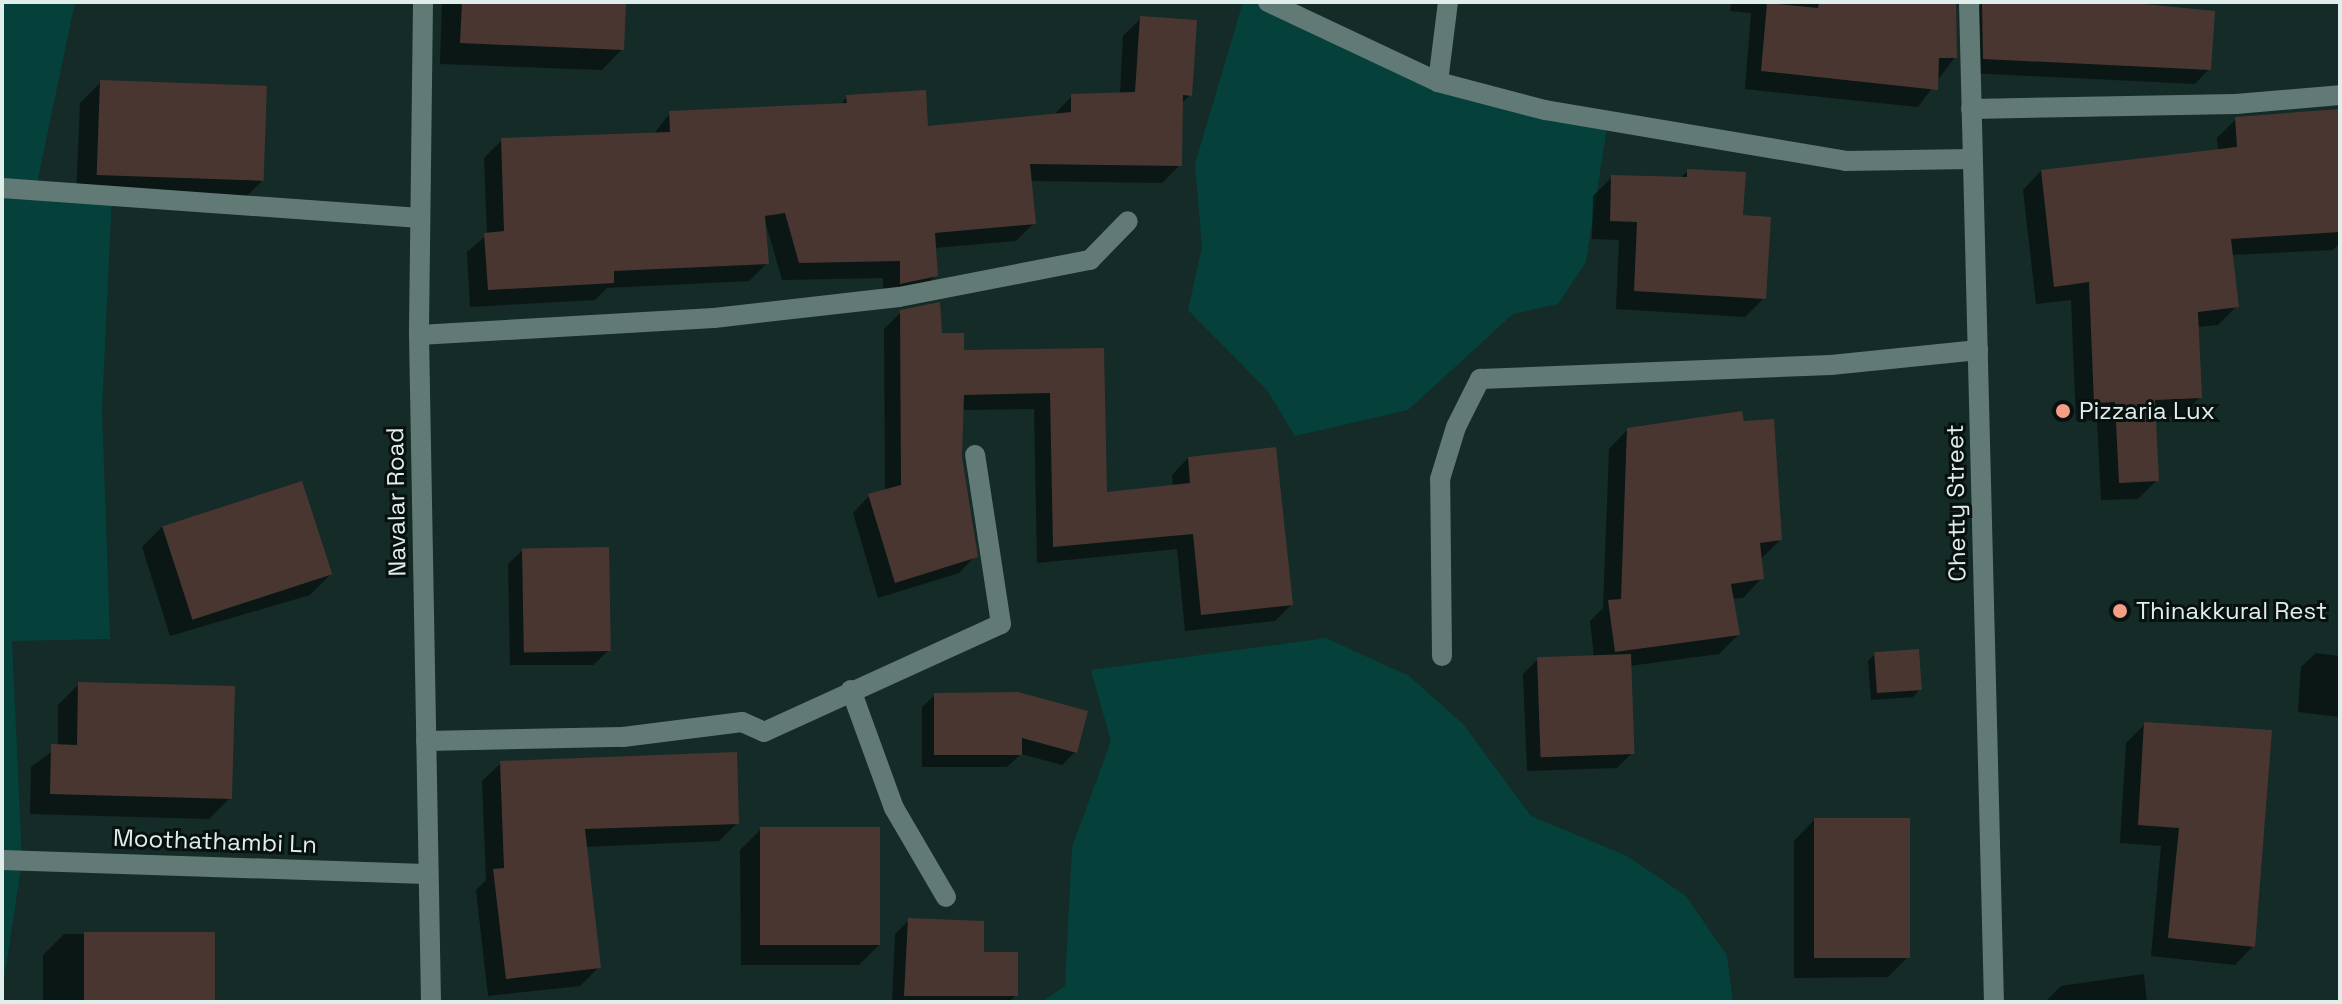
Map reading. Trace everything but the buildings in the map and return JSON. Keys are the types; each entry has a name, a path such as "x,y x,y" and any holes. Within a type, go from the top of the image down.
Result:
{"street":[{"name":"Navalar Road","path":"423,2 419,335 426,874 431,1002"},
{"path":"1268,2 1438,82 1545,110 1745,148 1845,161 1971,159"},
{"path":"1438,82 1448,2"},
{"name":"Chetty Street","path":"1969,2 1994,1002"},
{"path":"1971,109 2236,104 2340,95"},
{"path":"2,188 420,218"},
{"path":"419,335 714,318 899,297 1090,260 1128,221"},
{"path":"1442,656 1440,479 1456,427 1480,379 1831,365 1978,350"},
{"path":"426,741 623,737 742,722 764,732 1001,624 975,455"},
{"path":"851,690 894,808 946,897"},
{"name":"Moothathambi Ln","path":"2,860 426,874"}],"green space":[{"path":"2,2 75,2 36,188 112,195 102,409 110,639 12,641 22,861 2,993"},
{"path":"1243,2 1268,2 1438,82 1608,121 1586,262 1558,304 1513,314 1408,410 1295,436 1267,390 1188,310 1202,247 1195,164"},
{"path":"1326,638 1409,676 1463,724 1531,816 1627,856 1686,896 1727,956 1733,1002 1042,1002 1065,986 1072,847 1111,741 1091,670"}],"place":[{"name":"Pizzaria Lux","path":"2063,411"},
{"name":"Thinakkural Rest","path":"2120,611"}]}
